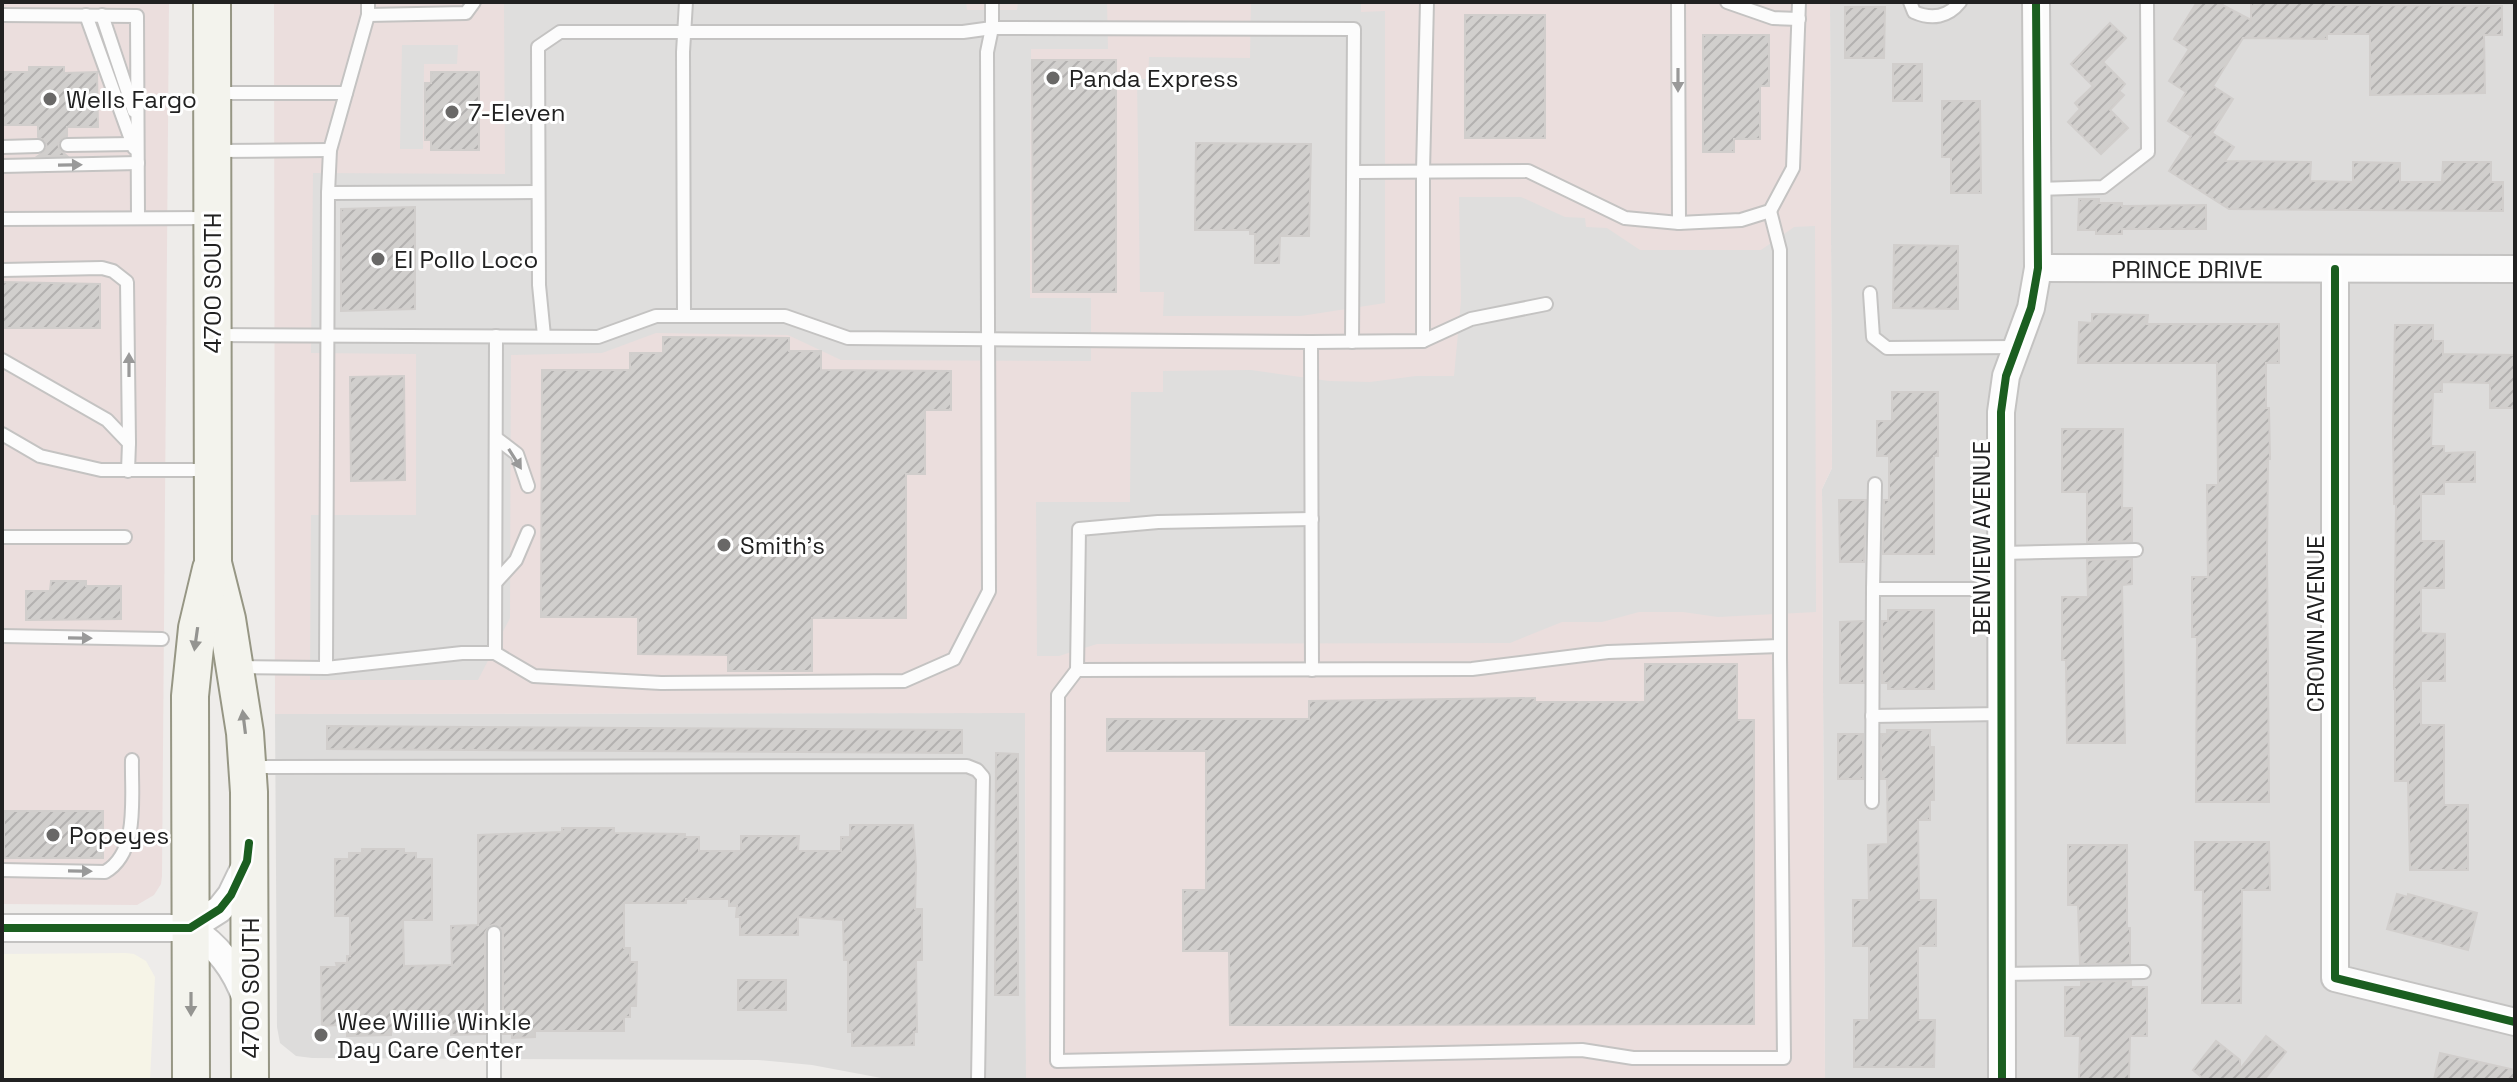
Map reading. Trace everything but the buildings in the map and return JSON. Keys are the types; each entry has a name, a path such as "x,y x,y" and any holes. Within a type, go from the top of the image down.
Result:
{"main road":[{"name":"4700 SOUTH","path":"191,1080 191,684 197,628 213,563 212,2"},
{"name":"4700 SOUTH","path":"213,563 236,667 248,767 250,1080"}],"street":[{"name":"BENVIEW AVENUE","path":"2002,1080 2001,412 2006,376 2035,295 2038,268 2036,2"},
{"name":"PRINCE DRIVE","path":"2038,268 2515,269"},
{"name":"CROWN AVENUE","path":"2335,269 2335,978 2515,1022"},
{"path":"2,928 190,928 213,914 231,895 244,870 249,843"},
{"path":"190,928 211,943 228,962 239,980 250,1020"}],"lane":[{"path":"326,668 330,150 368,9 466,13 474,2"},
{"path":"684,316 686,2"},
{"path":"236,667 326,668 462,653 495,653 534,676 661,683 904,681 954,659 989,591 987,52 992,28 992,2"},
{"path":"1423,341 1427,2"},
{"path":"1678,2 1679,223"},
{"path":"1727,2 1773,18 1799,19"},
{"path":"1312,519 1147,522 1079,529 1077,670 1058,695 1057,1061 1582,1050 1633,1058 1784,1058 1780,250 1770,211 1793,168 1799,2"},
{"path":"1910,2 1914,12 1937,16 1952,12 1960,2"},
{"path":"2037,189 2103,187 2148,152 2147,2"},
{"path":"2,15 137,16 138,218"},
{"path":"86,15 136,155"},
{"path":"102,15 138,123"},
{"path":"544,336 539,285 538,47 560,32 1354,29 1352,342"},
{"path":"212,93 346,93"},
{"path":"67,145 136,155"},
{"path":"2,147 38,146"},
{"path":"212,151 330,150"},
{"path":"2,166 136,155"},
{"path":"1354,172 1528,171 1625,218 1679,223 1741,220 1770,211"},
{"path":"328,193 538,192"},
{"path":"2,219 212,218"},
{"path":"2,270 102,268 121,275 127,282 128,471"},
{"path":"1870,293 1873,337 1887,348 2015,347"},
{"path":"213,335 598,337 656,316 785,316 848,338 1423,341 1471,319 1546,304"},
{"path":"495,653 496,336"},
{"path":"1311,342 1312,670"},
{"path":"2,360 107,420 129,443"},
{"path":"2,450 6,436 40,456 101,470 213,470"},
{"path":"496,438 517,454 528,486"},
{"path":"1872,802 1875,484"},
{"path":"496,582 516,560 528,532"},
{"path":"2,537 125,537"},
{"path":"2001,553 2136,550"},
{"path":"1873,589 2001,589"},
{"path":"2,636 162,639"},
{"path":"1077,670 1472,669 1608,652 1780,646"},
{"path":"1872,716 2001,714"},
{"path":"2,870 105,872 115,866 124,853 131,829 132,760"},
{"path":"248,767 967,766 977,770 983,777 978,1080"},
{"path":"494,933 494,1080"},
{"path":"2002,974 2144,972"}],"shaded area":[{"path":"2,2 169,2 162,876 154,895 137,905 2,904"},
{"path":"274,2 1830,2 1832,468 1822,489 1825,1080 1026,1080 1025,713 275,714"},
{"path":"504,2 966,2 967,10 1017,10 1018,2 1107,2 1108,49 1031,49 1030,298 1091,298 1091,361 841,360 788,335 656,333 602,353 511,355 510,618 478,680 310,680 311,515 416,515 416,354 311,353 313,173 505,174"},
{"path":"1251,2 1361,2 1361,12 1385,11 1385,303 1301,316 1163,316 1164,292 1140,292 1137,79 1148,79 1149,57 1250,58"},
{"path":"1830,2 2515,2 2515,1080 1825,1080 1822,489 1832,468"},
{"path":"402,45 458,45 457,64 424,64 423,149 400,149"},
{"path":"1459,197 1521,197 1565,217 1585,218 1586,227 1607,228 1640,250 1761,250 1794,227 1815,226 1816,612 1718,617 1683,612 1639,612 1602,622 1562,622 1510,643 1097,644 1059,656 1037,656 1036,502 1130,502 1131,392 1163,392 1163,371 1251,370 1329,381 1370,382 1416,376 1454,376 1461,301"},
{"path":"1025,713 1026,1080 892,1080 812,1065 758,1060 312,1058 296,1056 280,1043 277,1027 275,714"},
{"path":"126,953 146,961 155,977 150,1080 2,1080 2,954"}],"cycle path":[{"path":"2002,1080 2001,412 2006,376 2031,308 2038,268 2036,2"},
{"path":"2335,269 2335,978 2515,1022"},
{"path":"2,928 190,928 220,909 231,895 247,861 249,843"}],"place":[{"name":"Panda Express","path":"1053,78"},
{"name":"Wells Fargo","path":"50,99"},
{"name":"7-Eleven","path":"452,112"},
{"name":"El Pollo Loco","path":"378,259"},
{"name":"Smith's","path":"724,545"},
{"name":"Popeyes","path":"53,835"},
{"name":"Wee Willie Winkle Day Care Center","path":"321,1035"}]}
